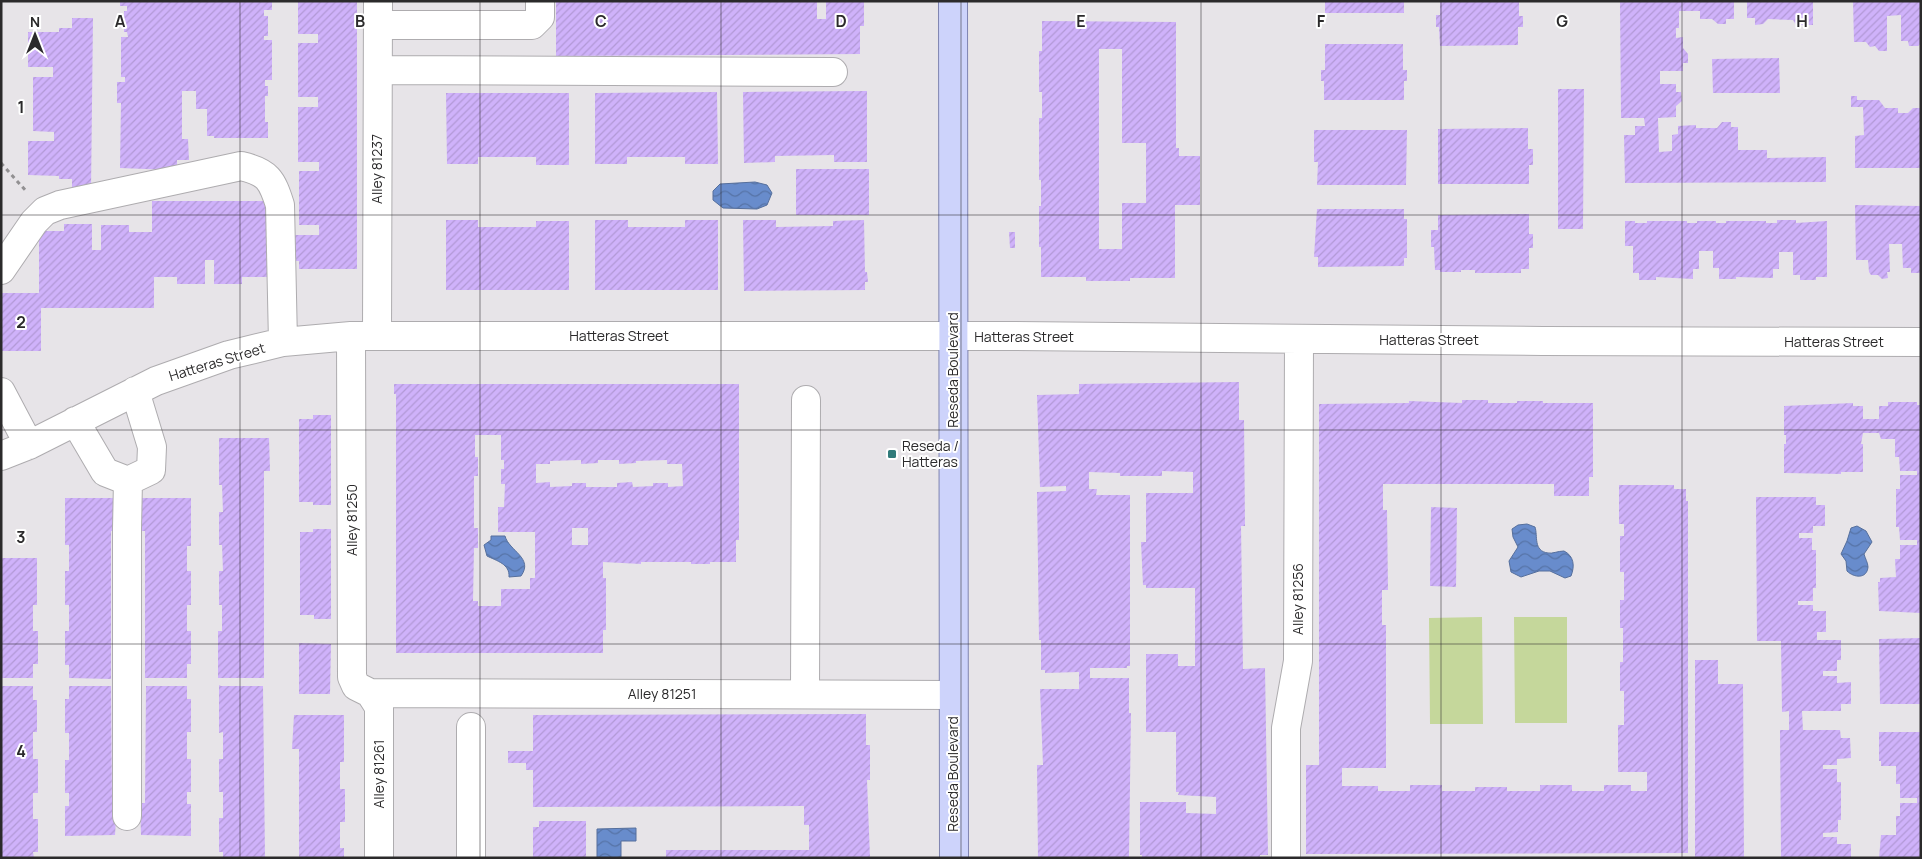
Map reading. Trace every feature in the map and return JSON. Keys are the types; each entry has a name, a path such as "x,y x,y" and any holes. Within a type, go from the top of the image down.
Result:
{"main road":[{"name":"Reseda Boulevard","path":"953,1 954,858"}],"street":[{"path":"378,13 532,25 540,17 540,1"},
{"name":"Alley 81237","path":"364,336 378,70 378,13"},
{"path":"378,70 833,72"},
{"path":"1,270 34,222 45,211 60,204 241,166 256,170 269,178 276,190 280,205 283,342"},
{"name":"Hatteras Street","path":"1,456 156,381 229,355 283,342 364,336 953,336 1921,342"},
{"name":"Alley 81250","path":"364,336 352,677 356,686 370,694"},
{"name":"Alley 81256","path":"1286,858 1286,728 1298,661 1299,339"},
{"path":"75,421 105,472 128,481 151,470 152,448 135,391"},
{"path":"1,392 29,444"},
{"path":"805,694 806,400"},
{"path":"127,816 128,481"},
{"name":"Alley 81251","path":"370,694 953,695"},
{"name":"Alley 81261","path":"370,694 379,707 379,858"},
{"path":"470,726 471,858"}],"path":[{"path":"1,164 45,211"}],"green space":[{"path":"1482,617 1483,724 1430,724 1429,618"},
{"path":"1514,617 1567,617 1567,723 1515,723"}],"water":[{"path":"755,182 767,185 772,193 767,205 757,209 723,208 713,200 713,191 720,184"},
{"path":"1527,524 1535,527 1537,543 1543,552 1564,551 1572,558 1573,569 1571,576 1565,578 1550,571 1539,571 1521,577 1511,572 1509,561 1518,547 1513,537 1512,529 1518,525"},
{"path":"1857,526 1866,531 1872,542 1864,554 1868,565 1867,571 1860,576 1853,575 1847,571 1846,561 1841,554 1851,528"},
{"path":"491,536 505,536 507,541 523,559 525,564 521,576 509,577 505,566 487,556 484,545 491,540"},
{"path":"636,828 636,841 621,841 621,858 597,858 597,829"}],"building":[{"path":"120,1 272,1 272,10 264,10 264,16 268,16 268,36 264,36 264,40 272,40 272,80 265,80 265,86 268,86 268,96 265,96 265,122 268,122 268,138 214,138 214,136 207,136 207,109 196,109 196,91 182,91 182,139 188,139 189,160 177,160 177,167 171,167 171,170 120,168 121,103 117,103 117,82 125,82 125,77 121,77 121,37 128,37 127,32 124,32 124,11 127,11 127,6 120,6"},
{"path":"298,1 357,1 357,269 299,269 299,261 293,261 293,235 319,235 319,225 299,225 299,171 319,171 319,162 298,162 298,107 318,107 318,97 298,97 298,43 318,43 318,34 298,34"},
{"path":"556,1 817,1 817,19 826,19 826,1 864,1 864,26 860,26 860,54 556,56"},
{"path":"1325,1 1404,1 1404,13 1325,13"},
{"path":"1440,1 1519,1 1519,16 1523,16 1523,27 1518,27 1518,45 1440,46 1439,27 1436,27 1436,15 1440,15"},
{"path":"1620,1 1734,1 1734,19 1726,19 1726,24 1718,24 1712,19 1700,19 1700,11 1679,11 1679,28 1676,28 1676,38 1683,37 1683,48 1688,54 1688,63 1683,63 1683,71 1660,71 1660,84 1676,84 1676,92 1681,92 1682,101 1676,106 1676,117 1658,118 1659,152 1672,151 1672,135 1678,134 1678,126 1696,125 1696,128 1717,128 1722,122 1731,122 1731,127 1738,127 1738,150 1767,150 1767,158 1826,157 1826,182 1625,183 1624,135 1635,135 1635,126 1645,126 1644,118 1621,118"},
{"path":"1747,1 1813,1 1813,25 1796,25 1793,20 1768,19 1763,24 1755,25 1755,18 1747,18"},
{"path":"1853,1 1921,1 1921,43 1918,46 1909,46 1908,41 1901,41 1901,15 1887,16 1887,51 1879,51 1875,46 1870,47 1866,42 1854,42"},
{"path":"72,18 93,18 91,190 72,190 72,179 59,179 59,176 28,175 28,141 54,141 54,132 33,131 33,77 53,77 53,67 28,67 28,32 59,32 59,28 72,28"},
{"path":"1042,21 1176,22 1176,148 1179,148 1179,156 1200,156 1200,205 1175,205 1175,278 1130,278 1130,281 1086,281 1086,277 1041,277 1041,247 1039,247 1041,180 1039,180 1039,118 1042,118 1042,92 1039,92 1039,51 1042,51","holes":["1099,49 1122,49 1122,143 1146,143 1146,203 1122,203 1122,249 1099,249"]},
{"path":"1325,44 1403,44 1403,70 1407,70 1407,81 1404,81 1404,100 1324,100 1324,81 1321,81 1321,70 1325,70"},
{"path":"1779,58 1780,93 1713,93 1712,59"},
{"path":"1558,89 1584,89 1583,229 1558,229"},
{"path":"867,91 867,162 834,162 834,155 775,156 775,162 744,163 743,92"},
{"path":"717,92 718,164 685,164 685,157 627,157 627,164 595,164 595,93"},
{"path":"446,93 569,93 569,165 536,165 536,157 478,157 478,164 447,164"},
{"path":"1851,96 1857,96 1857,100 1879,100 1885,108 1898,108 1898,113 1908,113 1913,108 1921,108 1921,168 1855,168 1855,136 1864,135 1863,107 1851,107"},
{"path":"1528,128 1528,149 1533,149 1533,165 1529,165 1529,184 1438,184 1438,129"},
{"path":"1314,130 1407,130 1406,185 1317,185 1318,162 1314,162"},
{"path":"796,169 869,169 869,215 796,215"},
{"path":"152,201 267,201 267,277 242,277 242,284 214,284 214,260 205,260 205,284 177,284 177,277 154,277 154,308 41,308 41,351 1,351 1,293 39,293 39,231 64,231 64,224 92,224 92,250 101,250 101,225 129,225 129,232 152,232"},
{"path":"1855,205 1921,206 1920,273 1911,273 1911,268 1903,268 1902,244 1889,244 1890,272 1887,272 1888,278 1882,279 1878,275 1871,275 1868,260 1856,260"},
{"path":"1317,209 1404,209 1404,219 1407,219 1407,258 1404,258 1404,266 1318,267 1318,257 1314,257"},
{"path":"1529,214 1529,234 1533,234 1533,248 1529,248 1529,269 1521,269 1521,273 1475,273 1475,270 1440,272 1440,270 1435,270 1434,247 1431,247 1431,230 1438,230 1438,215"},
{"path":"446,220 478,220 478,227 536,227 536,221 569,221 569,290 446,290"},
{"path":"595,220 628,220 628,227 685,227 685,220 718,220 718,290 595,290"},
{"path":"743,220 776,220 776,227 833,226 833,221 864,220 865,272 867,272 868,282 865,282 865,290 744,291"},
{"path":"1777,220 1796,220 1796,223 1827,221 1827,277 1816,277 1816,280 1800,280 1800,275 1793,275 1793,252 1779,252 1779,269 1773,269 1773,278 1736,277 1736,279 1719,279 1719,268 1713,268 1713,251 1699,251 1699,269 1693,269 1693,279 1656,277 1656,280 1639,280 1639,273 1633,273 1633,246 1625,246 1625,221 1635,221 1635,223 1647,223 1647,221 1687,221 1687,223 1697,223 1697,221 1716,221 1716,223 1726,223 1726,221 1766,221 1766,223 1777,223"},
{"path":"1009,232 1015,232 1015,248 1010,248"},
{"path":"1239,382 1239,420 1244,420 1245,526 1241,526 1243,669 1265,668 1268,855 1260,855 1260,858 1142,858 1142,855 1140,855 1140,802 1186,802 1186,813 1216,814 1216,797 1178,795 1179,792 1176,792 1176,732 1146,732 1146,654 1178,654 1178,666 1195,666 1195,588 1146,588 1146,585 1143,585 1141,542 1146,542 1146,493 1193,493 1193,472 1162,471 1162,476 1120,476 1120,473 1089,472 1089,489 1097,489 1096,495 1130,495 1130,666 1127,666 1127,668 1090,668 1090,678 1129,678 1129,713 1131,713 1129,857 1038,858 1037,765 1043,765 1040,689 1079,689 1079,672 1045,673 1045,670 1041,670 1037,492 1066,491 1066,486 1040,487 1037,395 1079,394 1079,384"},
{"path":"394,384 739,384 739,540 736,540 736,562 691,564 691,562 641,562 641,564 603,562 603,578 606,578 606,630 603,630 603,653 396,653 396,394 394,394","holes":["475,435 501,435 501,460 504,460 504,469 501,469 501,484 505,484 504,507 498,507 498,532 535,532 535,578 530,578 530,589 501,589 501,606 478,606 478,601 473,601 474,548 478,548 478,528 474,528 474,476 478,476 478,457 475,457","581,460 581,464 598,463 598,460 619,460 619,464 636,463 636,461 667,460 667,464 682,464 683,486 668,487 668,483 653,483 653,486 633,487 632,482 617,483 617,487 586,487 586,483 572,483 572,486 550,487 550,482 536,483 536,464 550,464 550,461","572,528 588,528 588,545 572,545"]},
{"path":"1462,400 1488,400 1488,403 1543,401 1543,403 1593,403 1593,477 1589,477 1589,496 1554,496 1554,484 1383,484 1383,510 1387,510 1388,590 1382,590 1382,625 1386,625 1386,768 1342,768 1342,786 1378,786 1378,791 1410,791 1410,785 1442,785 1442,791 1475,791 1475,787 1507,787 1507,791 1540,791 1540,785 1572,785 1572,791 1604,791 1604,785 1631,785 1631,791 1647,791 1647,772 1618,772 1618,725 1624,725 1624,691 1620,691 1620,662 1623,662 1623,628 1620,628 1620,600 1624,600 1624,572 1620,572 1620,536 1624,536 1624,524 1619,524 1619,485 1674,485 1674,489 1686,489 1686,501 1688,501 1688,853 1306,854 1306,765 1319,765 1319,404 1409,403 1409,401 1462,403"},
{"path":"1888,402 1917,402 1917,405 1921,405 1921,613 1879,611 1878,582 1880,582 1880,578 1896,577 1895,559 1900,559 1900,545 1917,545 1917,540 1900,540 1899,527 1896,527 1896,489 1900,489 1900,475 1917,475 1917,471 1900,471 1899,457 1895,457 1895,439 1881,439 1879,433 1863,433 1861,444 1863,444 1863,472 1841,472 1841,474 1784,473 1784,444 1786,444 1786,435 1784,435 1784,406 1853,403 1853,406 1863,406 1863,419 1879,419 1879,406 1888,406"},
{"path":"313,415 331,415 331,505 313,505 313,502 299,502 299,419 313,419"},
{"path":"219,438 269,438 270,471 264,471 264,678 218,678 218,631 222,631 222,605 219,605 219,571 223,571 222,545 219,545 219,512 223,512 222,485 219,485"},
{"path":"1756,497 1816,497 1816,505 1825,505 1825,526 1813,526 1813,533 1799,533 1799,538 1812,538 1812,550 1816,550 1816,588 1813,588 1813,601 1798,601 1798,605 1813,605 1813,611 1826,611 1826,632 1817,632 1817,640 1841,640 1841,660 1837,660 1837,671 1823,671 1823,676 1837,676 1837,683 1851,682 1851,704 1841,704 1841,711 1802,711 1803,730 1840,730 1841,738 1850,738 1851,758 1837,759 1837,765 1823,765 1823,769 1837,769 1837,782 1841,782 1841,820 1838,820 1838,832 1823,833 1823,837 1837,837 1837,844 1851,844 1851,858 1781,858 1780,730 1789,730 1789,711 1782,712 1781,641 1757,641"},
{"path":"65,498 115,498 116,531 111,531 111,679 69,678 69,665 65,665 65,631 69,631 69,605 65,605 65,571 69,571 69,545 65,545"},
{"path":"140,498 191,498 191,546 187,546 187,571 191,571 191,605 187,605 187,631 191,631 191,664 187,664 187,678 145,678 145,531 139,531"},
{"path":"1431,507 1457,508 1456,587 1430,586"},
{"path":"313,529 331,529 331,619 314,619 314,615 300,615 300,532 313,532"},
{"path":"1,558 37,558 37,605 33,605 33,631 38,631 38,664 33,664 33,678 1,678"},
{"path":"1921,638 1921,704 1880,704 1879,639"},
{"path":"299,643 331,644 330,694 299,694"},
{"path":"1695,660 1718,660 1718,684 1743,684 1744,858 1695,858"},
{"path":"219,685 263,686 265,858 223,858 223,852 219,852 219,818 223,818 223,792 219,792 219,759 223,759 223,732 219,733"},
{"path":"1,686 33,686 33,700 37,700 37,732 33,732 33,759 38,759 38,793 33,793 33,819 38,819 38,852 33,852 34,858 1,858"},
{"path":"69,686 111,686 112,804 117,804 115,835 65,836 65,806 69,806 69,793 65,793 65,760 69,760 69,733 65,733 65,699 69,699"},
{"path":"146,686 187,686 187,699 191,699 191,732 187,732 187,759 191,759 191,792 187,792 187,804 191,804 191,836 141,835 140,803 145,803"},
{"path":"866,714 866,745 870,745 870,780 867,780 870,858 666,858 666,850 809,850 809,825 804,825 804,806 533,807 533,770 526,770 526,763 508,763 508,751 533,751 533,715"},
{"path":"294,715 344,715 344,762 340,762 340,789 345,789 345,822 340,822 340,848 344,848 344,858 299,858 299,749 292,749"},
{"path":"1879,732 1921,732 1921,858 1879,858 1881,835 1896,835 1896,816 1900,816 1900,803 1917,803 1917,798 1900,798 1900,784 1896,784 1896,766 1881,766 1881,761 1879,761"},
{"path":"539,821 586,821 586,858 533,858 533,827 539,827"}],"place":[{"name":"Reseda / Hatteras","path":"892,454"}]}
